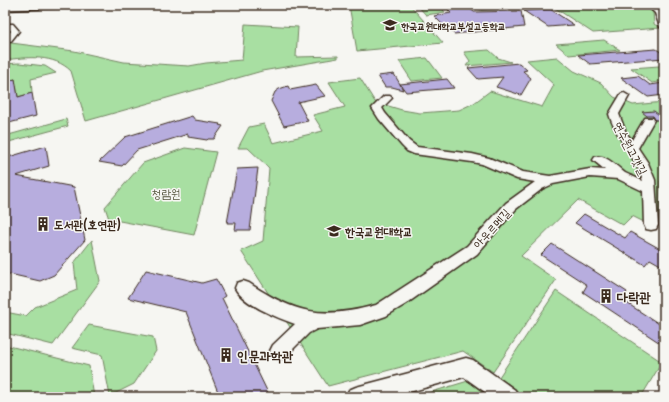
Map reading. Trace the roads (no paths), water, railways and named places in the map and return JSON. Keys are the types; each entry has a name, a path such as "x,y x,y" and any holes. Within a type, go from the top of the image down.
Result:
{"street":[{"path":"5,8 72,5"},
{"path":"649,5 656,8 661,16 661,22 664,27"},
{"path":"5,26 10,26 15,31 8,40"},
{"name":"연수원고갯길","path":"624,96 614,114 621,133 642,163 649,180 651,225"},
{"path":"387,98 377,108 379,113 394,129 408,148 472,158 485,161 521,176 550,180"},
{"path":"632,148 638,141 642,129 649,120"},
{"path":"599,160 620,175"},
{"name":"아우르메길","path":"243,288 264,302 300,319 316,321 360,317 380,311 472,250 510,206 532,190 550,180 590,173 620,175 649,189"},
{"name":"아우르메길","path":"279,351 303,327 316,321"},
{"path":"356,397 466,367 508,397"}],"place":[{"name":"한국교원대학교부설고등학교","path":"390,25"},
{"name":"도서관(호연관)","path":"43,224"},
{"name":"한국교원대학교","path":"334,231"},
{"name":"다락관","path":"606,296"},
{"name":"인문과학관","path":"226,355"}],"park label":[{"name":"청람원","path":"166,193"}]}
